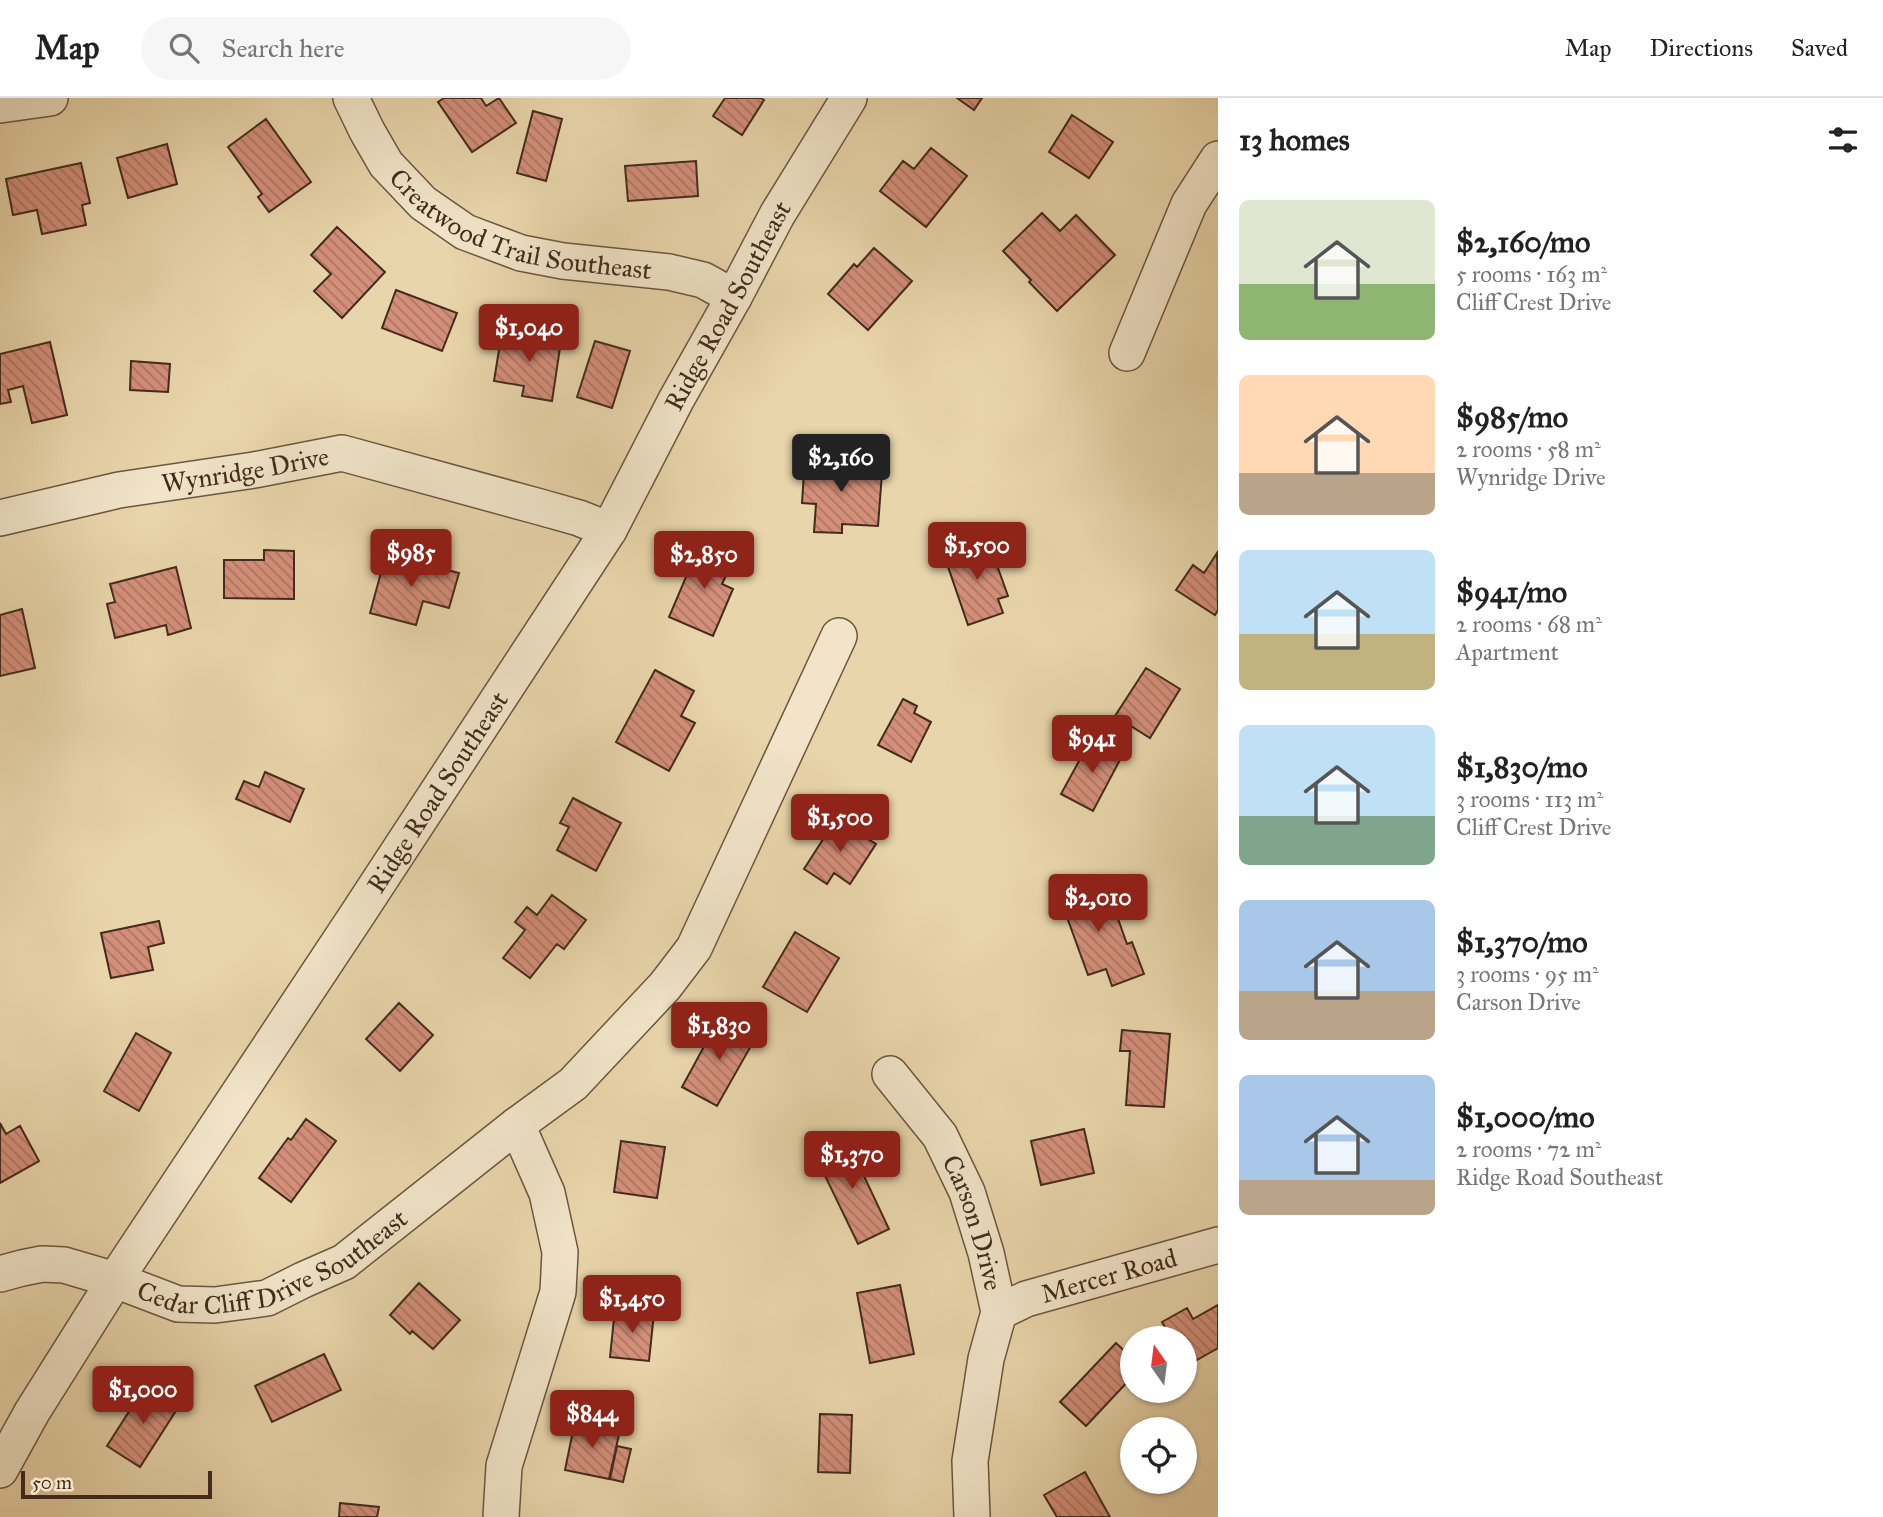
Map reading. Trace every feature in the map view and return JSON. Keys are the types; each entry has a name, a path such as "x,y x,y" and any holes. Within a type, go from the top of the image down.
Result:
{"street":[{"path":"0,105 50,98"},
{"name":"Creatwood Trail Southeast","path":"351,98 366,131 394,174 423,203 465,232 521,253 563,261 669,272 703,280 734,297"},
{"name":"Ridge Road Southeast","path":"0,1471 33,1412 115,1280 609,530 777,215 849,98"},
{"path":"1127,354 1189,204 1218,159"},
{"name":"Wynridge Drive","path":"0,518 119,490 254,470 342,453 579,518 609,530"},
{"name":"Cedar Cliff Drive Southeast","path":"0,1274 42,1264 64,1265 115,1280 178,1304 215,1305 267,1298 344,1262 573,1084 665,986 694,948 839,636"},
{"name":"Carson Drive","path":"890,1074 940,1136 967,1192 986,1252 999,1312 986,1359 970,1461 972,1517"},
{"path":"501,1517 504,1466 558,1292 560,1252 547,1193 517,1125"},
{"name":"Mercer Road","path":"999,1312 1026,1298 1218,1245"}],"building":[{"path":"444,98 481,98 486,106 499,98 516,123 472,152 438,102"},
{"path":"725,98 764,100 742,135 713,116"},
{"path":"957,98 982,98 974,110"},
{"path":"533,111 562,119 546,181 517,173"},
{"path":"1072,115 1113,142 1089,178 1049,152"},
{"path":"266,119 311,182 269,212 258,197 262,194 228,147"},
{"path":"167,144 177,184 128,198 117,158"},
{"path":"931,148 967,176 926,227 880,191 903,161 914,169"},
{"path":"696,161 698,196 628,201 625,166"},
{"path":"81,163 90,203 82,205 86,225 42,234 37,210 13,215 6,179"},
{"path":"1042,213 1060,231 1076,215 1115,255 1057,311 1003,251"},
{"path":"337,227 385,272 342,318 314,291 331,274 311,255"},
{"path":"874,248 912,281 868,330 828,294 854,264 857,267"},
{"path":"396,290 457,313 442,351 382,328"},
{"path":"502,331 561,341 552,401 522,396 524,386 494,381"},
{"path":"595,341 630,351 612,408 577,397"},
{"path":"50,342 67,415 32,423 23,386 8,390 11,402 0,404 0,354"},
{"path":"131,361 170,364 168,392 130,390"},
{"path":"805,456 848,459 847,471 882,473 878,526 842,524 842,533 814,532 816,504 802,503"},
{"path":"988,540 1008,596 998,599 1003,613 968,625 944,555"},
{"path":"700,544 734,558 722,584 733,589 713,636 669,617"},
{"path":"264,550 294,551 294,599 224,598 224,560 264,560"},
{"path":"1217,553 1218,610 1215,615 1176,590 1193,565 1204,573"},
{"path":"386,554 459,573 449,608 423,601 416,625 370,613"},
{"path":"176,567 191,628 168,635 166,625 115,638 107,604 115,602 110,584"},
{"path":"22,609 35,668 0,676 0,615"},
{"path":"1146,668 1180,689 1150,738 1115,716"},
{"path":"655,670 694,691 681,716 695,723 669,771 616,742"},
{"path":"903,699 917,706 914,713 931,722 911,762 878,745"},
{"path":"1091,739 1122,756 1093,811 1061,794"},
{"path":"265,772 304,789 290,822 236,799 244,781 259,787"},
{"path":"573,798 621,823 596,871 557,850 569,827 560,823"},
{"path":"836,819 876,844 850,884 834,873 827,884 804,869"},
{"path":"1089,875 1105,920 1117,916 1127,944 1132,942 1144,974 1112,986 1106,969 1088,975 1056,887"},
{"path":"552,895 586,920 564,949 557,944 530,978 503,958 525,930 515,922 527,907 537,915"},
{"path":"159,921 164,943 148,947 153,970 111,978 101,933"},
{"path":"795,932 839,958 807,1012 763,987"},
{"path":"399,1003 433,1035 400,1071 366,1039"},
{"path":"720,1017 756,1037 717,1106 682,1087"},
{"path":"1122,1030 1170,1034 1164,1107 1126,1105 1130,1051 1120,1051"},
{"path":"136,1033 171,1053 139,1111 104,1091"},
{"path":"306,1119 336,1141 291,1202 259,1178 288,1138 291,1140"},
{"path":"0,1123 6,1134 20,1126 39,1161 0,1183"},
{"path":"1084,1129 1094,1173 1041,1185 1031,1141"},
{"path":"846,1138 889,1229 858,1244 814,1153"},
{"path":"621,1141 665,1147 657,1198 614,1192"},
{"path":"419,1283 460,1320 433,1349 412,1331 410,1334 390,1315"},
{"path":"900,1285 914,1354 870,1363 857,1293"},
{"path":"1218,1305 1218,1348 1197,1360 1197,1326 1164,1326 1162,1322 1187,1308 1193,1319"},
{"path":"615,1309 654,1313 649,1361 610,1357"},
{"path":"1116,1343 1120,1347 1120,1390 1086,1426 1060,1402"},
{"path":"324,1354 341,1390 272,1422 255,1386"},
{"path":"146,1385 179,1406 140,1467 107,1446"},
{"path":"820,1414 852,1415 850,1473 818,1472"},
{"path":"575,1421 620,1430 609,1479 565,1470"},
{"path":"617,1446 631,1449 623,1482 610,1479"},
{"path":"1085,1472 1110,1517 1057,1517 1044,1495"},
{"path":"340,1503 379,1507 377,1517 339,1517"}]}
